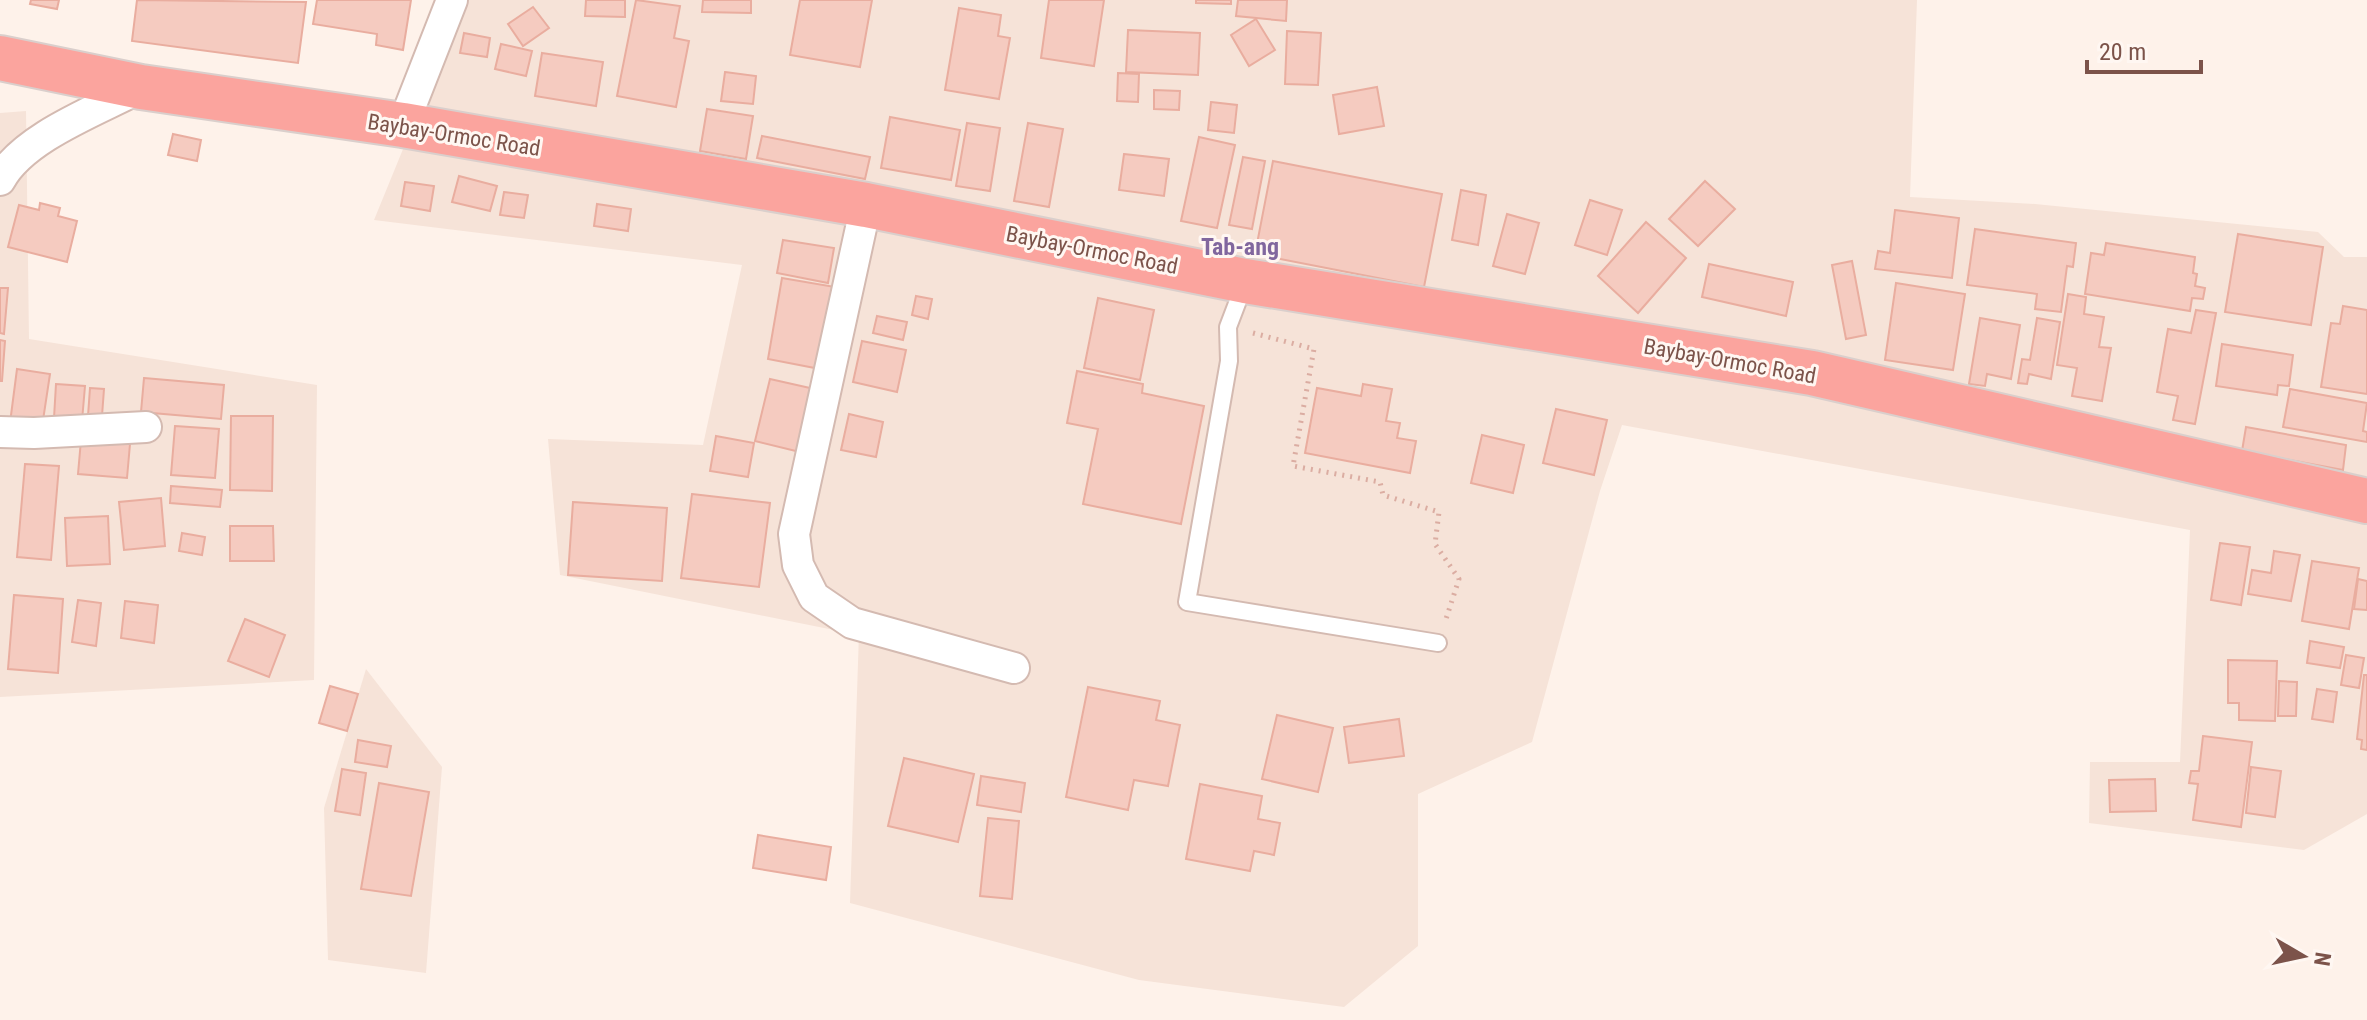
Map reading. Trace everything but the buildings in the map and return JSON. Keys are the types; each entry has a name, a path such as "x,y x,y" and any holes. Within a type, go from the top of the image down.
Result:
{"highway":[{"name":"Baybay-Ormoc Road","path":"4,59 141,87 403,125 866,205 1245,281 1812,373 2367,501"}],"street":[{"path":"403,125 452,0"},
{"path":"0,180 6,168 34,142 141,87"},
{"path":"866,205 794,534 798,565 814,597 852,623 1014,668"},
{"path":"0,432 146,427"}],"lane":[{"path":"1245,281 1228,327 1229,361 1187,602 1438,643"}],"path":[{"path":"1228,327 1314,349 1293,466 1380,482 1383,495 1439,512 1435,544 1459,579 1438,643"}],"shaded area":[{"path":"464,0 1917,0 1910,197 2035,204 2318,232 2344,257 2367,257 2367,814 2304,850 2089,823 2090,762 2180,762 2190,530 1622,425 1600,491 1532,742 1418,794 1418,946 1344,1007 1139,980 850,903 859,633 560,575 548,439 703,445 742,265 374,220"},
{"path":"26,111 29,339 317,385 314,680 0,697 0,113"},
{"path":"366,669 442,767 426,973 328,960 324,808"}],"district":[{"name":"Tab-ang","path":"1240,247"}]}
